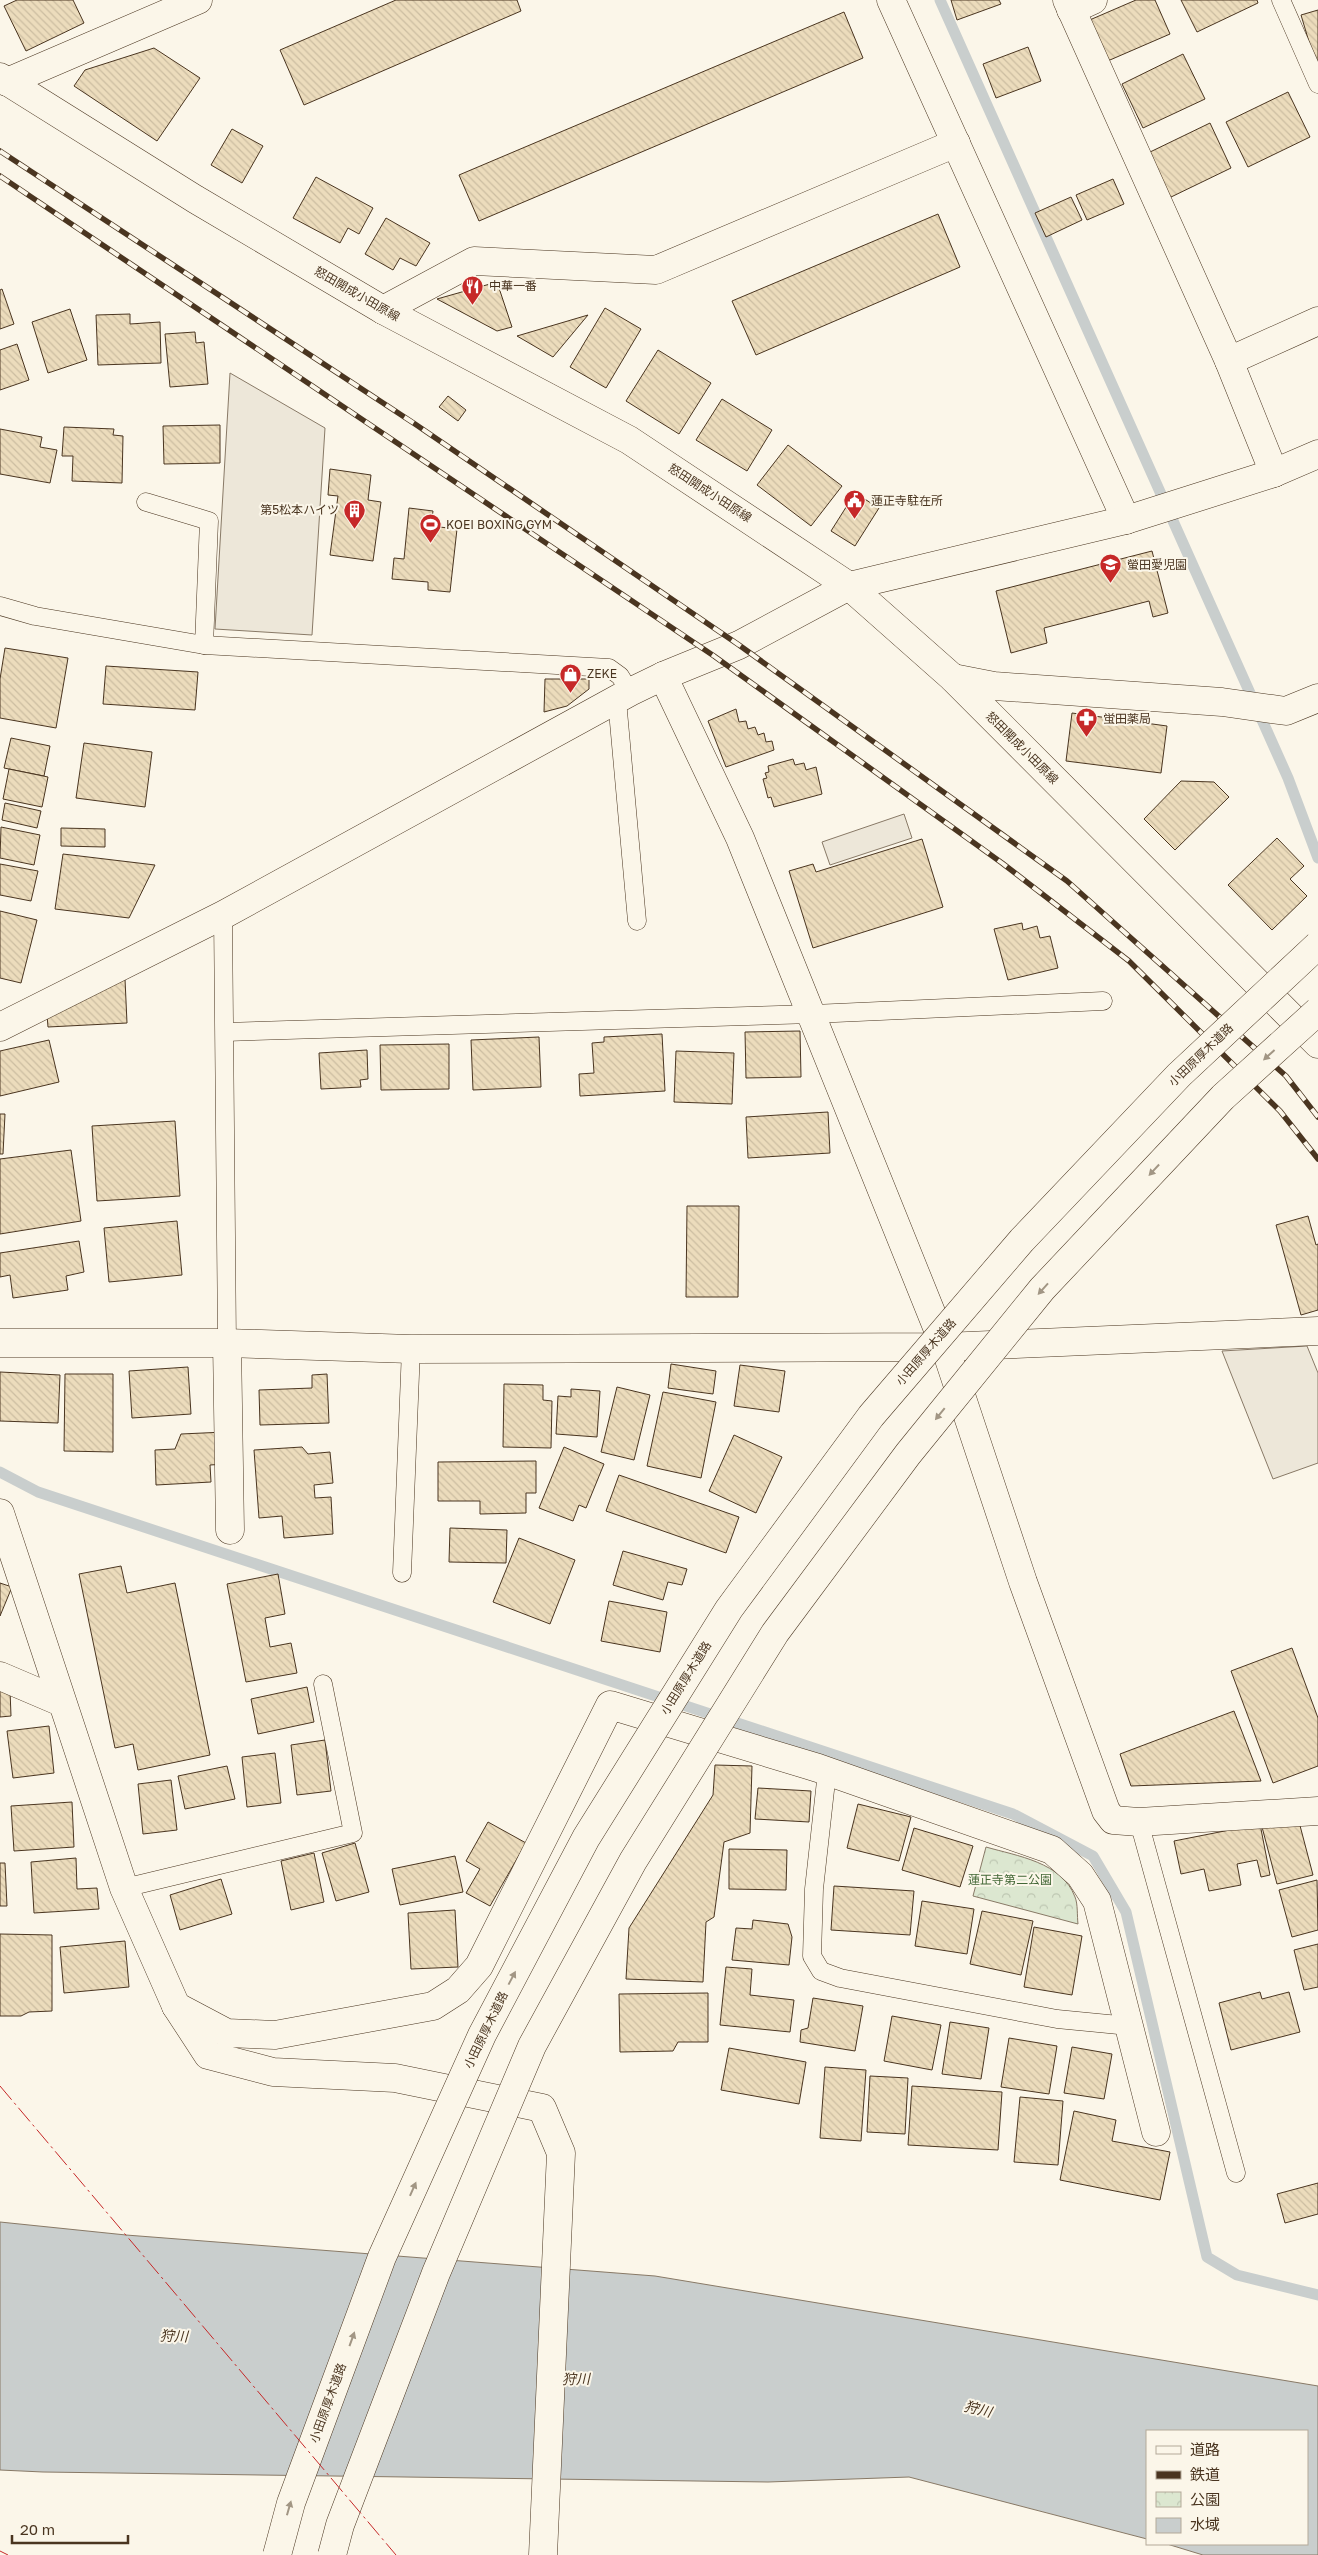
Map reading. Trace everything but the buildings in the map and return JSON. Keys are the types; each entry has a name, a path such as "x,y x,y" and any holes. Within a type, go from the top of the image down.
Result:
{"main road":[{"path":"3,79 198,0"},
{"path":"891,0 1126,520"},
{"path":"1077,3 1229,361 1274,473"},
{"name":"怒田開成小田原線","path":"3,79 195,199 384,310 629,440 849,586 953,678 1318,1044"},
{"path":"384,310 474,261 656,270 956,142"},
{"path":"1229,361 1318,320"},
{"path":"0,1027 223,915 623,696 663,676 740,645 849,586 1126,520 1274,473 1318,454"},
{"path":"663,676 740,838 813,1014 945,1347 1023,1582 1106,1811 1113,1820 1139,1822 1318,1811"},
{"path":"953,678 994,686 1222,702 1286,711 1318,698"},
{"name":"小田原厚木道路","path":"277,2555 291,2503 382,2257 482,2035 586,1838 729,1609 871,1416 1022,1240 1179,1075 1318,945"},
{"path":"332,2555 340,2525 436,2273 532,2046 633,1861 775,1633 908,1454 1042,1289 1223,1097 1318,1011"},
{"path":"0,1342 227,1343 411,1349 945,1347 1318,1331"},
{"path":"227,1343 230,1530"},
{"path":"0,1513 124,1888 176,2006 208,2055 273,2072 395,2078 542,2108 561,2154 543,2555"},
{"path":"0,1676 61,1702"},
{"path":"176,2006 227,2033 275,2035 434,2006 458,1990 479,1966 610,1705 827,1772 1052,1850 1080,1875 1097,1901 1156,2132"}],"lane":[{"path":"1281,0 1318,84"},
{"path":"146,502 209,521 204,645"},
{"path":"0,606 35,616 204,645 609,668 620,676 623,696 637,921"},
{"path":"223,915 227,1343"},
{"path":"225,1032 813,1014 1103,1001"},
{"path":"402,1573 411,1349"},
{"path":"124,1888 353,1833 323,1684"},
{"path":"827,1772 813,1908 812,1956 821,1971 840,1978 1058,2019 1129,2026"},
{"path":"1139,1822 1236,2173"}],"green space":[{"name":"蓮正寺第二公園","path":"986,1847 1037,1862 1060,1876 1069,1885 1075,1897 1078,1924 973,1896"}],"shaded area":[{"path":"230,373 325,428 312,635 215,629"},
{"path":"904,814 912,838 830,865 822,842"},
{"path":"1307,1346 1318,1373 1318,1463 1273,1479 1222,1351"}],"water":[{"name":"狩川","path":"0,2222 126,2235 655,2276 1318,2386 1318,2555 1203,2555 1170,2545 1308,2545 1308,2430 1146,2430 1146,2539 909,2477 768,2482 0,2470"}],"waterway":[{"path":"940,0 1288,778 1318,858"},
{"path":"0,1472 38,1492 1013,1814 1093,1856 1126,1912 1207,2257 1237,2275 1318,2295"}],"railway":[{"path":"0,151 415,424 739,645 1067,881 1286,1076 1318,1117"},
{"path":"0,176 714,656 1002,863 1129,961 1280,1111 1318,1159"}],"power":[{"path":"0,2086 396,2555"},
{"path":"0,2551 8,2555"}],"place":[{"name":"中華一番","path":"473,305"},
{"name":"蓮正寺駐在所","path":"855,520"},
{"name":"第5松本ハイツ","path":"355,529"},
{"name":"KOEI BOXING GYM","path":"430,544"},
{"name":"螢田愛児園","path":"1111,584"},
{"name":"ZEKE","path":"571,693"},
{"name":"蛍田薬局","path":"1087,738"}]}
